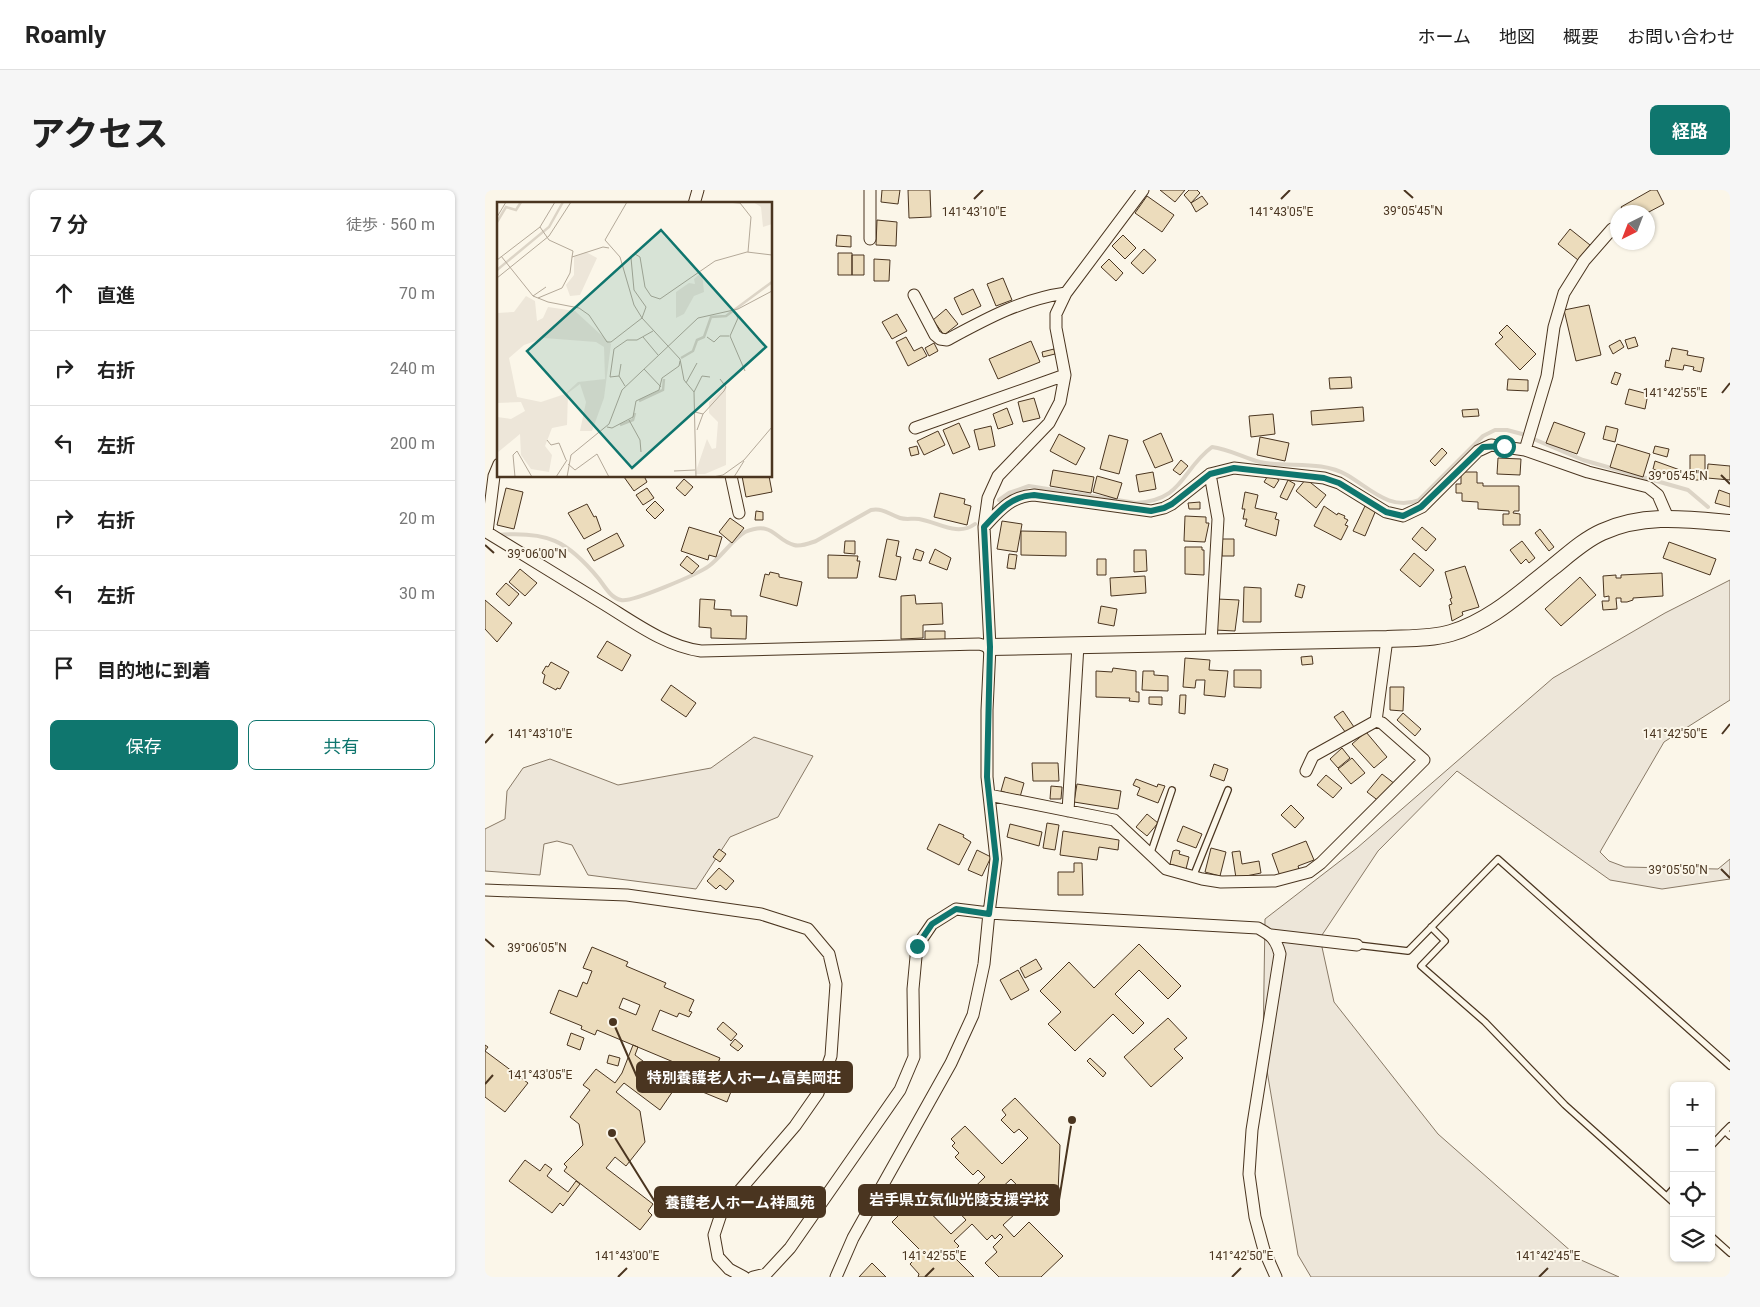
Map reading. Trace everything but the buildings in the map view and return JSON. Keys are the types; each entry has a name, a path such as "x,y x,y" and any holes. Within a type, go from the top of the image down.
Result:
{"street":[{"path":"695,202 699,190"},
{"path":"870,190 870,239"},
{"path":"836,1277 853,1238 951,1063 973,1015 984,964 996,859 989,795 987,710 990,647 984,527 988,498 995,482 1049,423 1060,402 1065,375 1056,321 1059,306 1066,293 1143,190"},
{"path":"1526,448 1547,376 1554,327 1564,294 1583,261 1610,231"},
{"path":"914,295 935,335 941,340 947,340 999,311 1045,296 1066,293"},
{"path":"915,428 1065,375"},
{"path":"984,527 1006,504 1023,495 1133,510 1164,508 1210,474 1234,468 1324,478 1339,483 1386,512 1403,516 1421,507 1483,447 1504,446 1526,448 1588,472 1648,487 1658,495 1668,518"},
{"path":"497,469 494,476 490,534 626,618 669,642 685,649 711,651 979,644 990,647 1211,643 1425,637 1450,633 1473,625 1496,612 1601,532 1623,524 1668,518 1730,523"},
{"path":"1210,474 1219,519 1211,643"},
{"path":"731,478 739,513"},
{"path":"1376,721 1387,639"},
{"path":"1068,811 1078,645"},
{"path":"989,795 1114,820 1166,870 1221,882 1275,881 1309,872 1321,863 1424,760 1382,723 1376,721 1313,756 1306,771"},
{"path":"485,890 627,895 761,914 807,929 829,954 837,984 831,1056 818,1093 795,1126 722,1211 714,1235 718,1257 729,1269 744,1277"},
{"path":"753,1277 765,1274 790,1248 900,1090 914,1057 913,990 917,946 932,924 956,909 989,914 1258,928 1271,935 1357,945"},
{"path":"1271,935 1276,941 1280,954 1252,1130 1249,1174 1255,1217 1264,1250 1276,1277"}],"lane":[{"path":"1150,854 1172,790"},
{"path":"1193,877 1228,790"},
{"path":"1357,945 1408,951 1498,858 1730,1066"},
{"path":"1431,927 1445,941 1421,966 1485,1022 1565,1105 1670,1199"},
{"path":"1715,1143 1728,1133 1730,1126"},
{"path":"1667,1196 1670,1193"},
{"path":"1715,1240 1730,1253"}],"shaded area":[{"path":"1730,580 1730,700 1664,742 1600,852 1609,861 1625,867 1718,869 1730,859 1730,879 1662,889 1610,880 1457,771 1378,851 1320,938 1334,1002 1438,1134 1581,1260 1619,1277 1311,1277 1298,1255 1263,1047 1265,919 1357,848 1553,678 1665,613"},
{"path":"754,737 813,756 778,817 730,837 696,889 588,875 572,845 557,841 544,844 540,875 485,871 485,829 505,819 507,791 523,768 550,759 618,785 711,768"}],"waterway":[{"path":"999,500 1009,493 1029,486 1136,503 1152,501 1173,490 1212,447 1260,462 1326,467 1337,470 1381,497 1399,503 1409,503 1419,500 1483,436 1495,430 1507,430 1522,434 1583,460 1688,490 1708,507"},
{"path":"497,535 530,535 555,541 577,555 611,595 617,599 627,600 650,593 702,570 714,562 741,535 754,529 762,528 768,530 788,543 800,546 816,541 871,510 883,511 905,519 919,519 954,529 968,528 975,524"}],"place":[{"name":"特別養護老人ホーム富美岡荘","path":"613,1022"},
{"name":"岩手県立気仙光陵支援学校","path":"1072,1120"},
{"name":"養護老人ホーム祥風苑","path":"612,1133"}],"route":[{"path":"917,946 932,924 956,909 989,914 996,859 987,777 987,710 990,647 984,527 1006,504 1023,495 1034,495 1151,511 1172,504 1210,474 1234,468 1324,478 1339,483 1386,512 1395,516 1403,516 1421,507 1483,447 1491,445 1504,446"}]}
